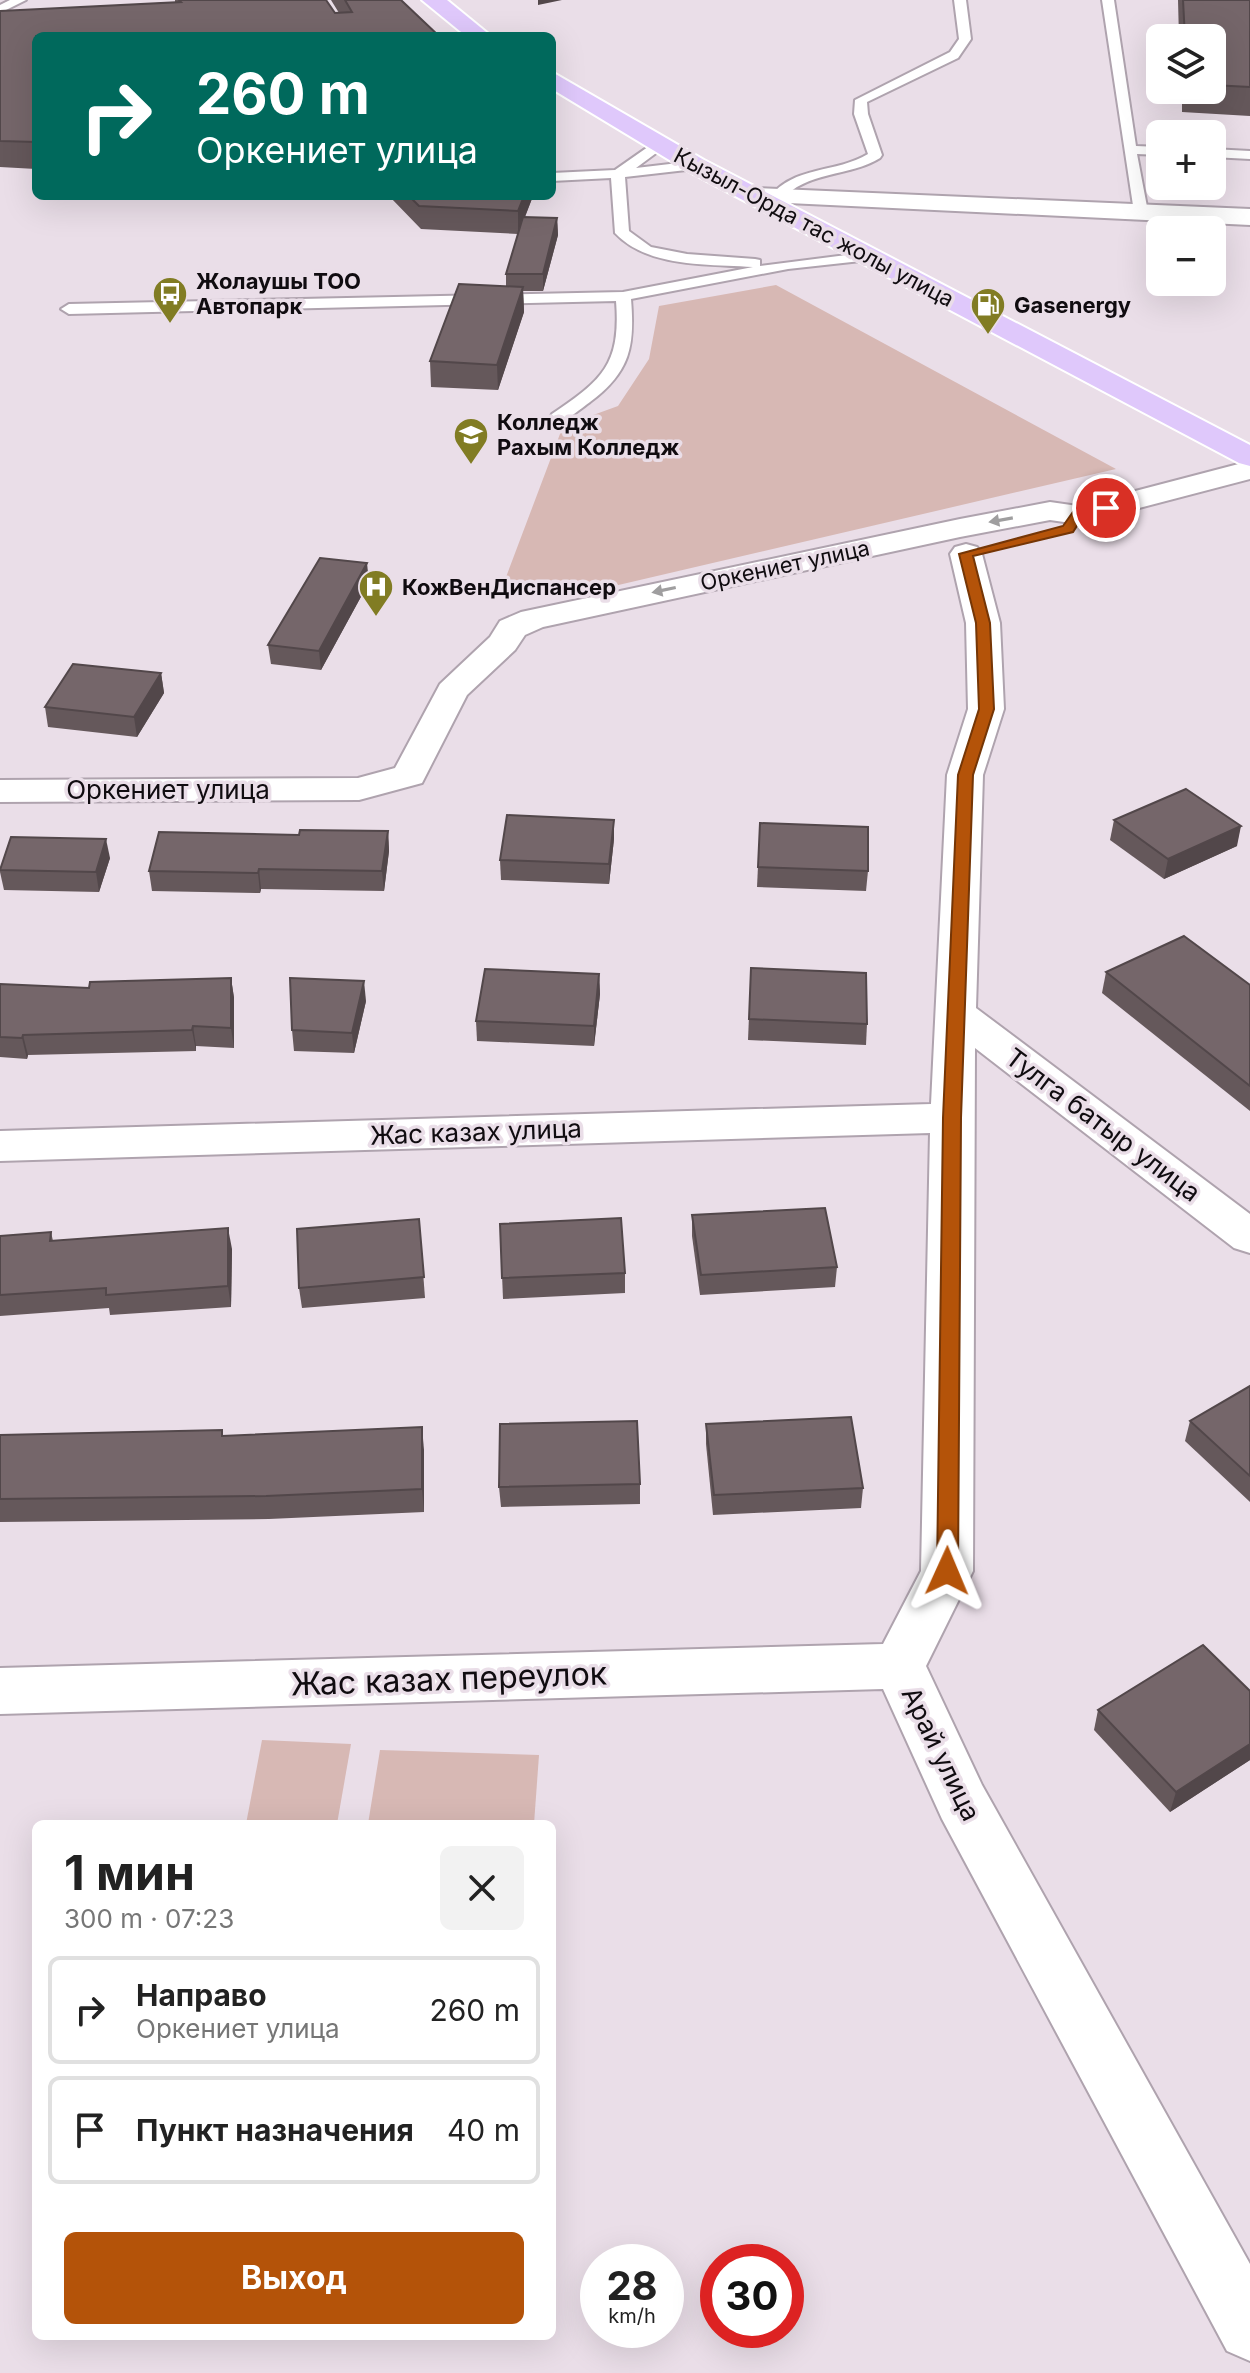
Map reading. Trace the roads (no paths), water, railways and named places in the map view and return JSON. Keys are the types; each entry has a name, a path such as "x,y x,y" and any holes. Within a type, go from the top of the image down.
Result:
{"main road":[{"path":"433,0 475,32"},
{"name":"Кызыл-Орда тас жолы улица","path":"556,81 695,165 766,197 870,256 1250,457"}],"street":[{"path":"766,197 1250,217"},
{"name":"Оркениет улица","path":"0,791 359,789 383,785 409,775 452,691 503,643 512,628 551,614 960,528 1050,511 1078,515 1250,470"},
{"name":"Оркениет улица","path":"503,643 529,643 620,627 966,554 1068,529 1078,515"},
{"name":"Арай улица","path":"966,554 983,623 986,709 965,775 952,1118 947,1571 899,1666 962,1802 1250,2328"},
{"name":"Тулга батыр улица","path":"956,1013 1250,1237"},
{"name":"Жас казах улица","path":"0,1146 952,1118"},
{"name":"Жас казах переулок","path":"0,1691 899,1666"}],"lane":[{"path":"0,9 20,0"},
{"path":"766,197 797,180 839,171 866,162 875,155 861,114 861,100 954,55 965,39 960,0"},
{"path":"1108,0 1141,212"},
{"path":"618,174 660,145"},
{"path":"1130,150 1146,151"},
{"path":"1226,154 1250,155"},
{"path":"559,177 695,165"},
{"path":"618,174 622,233 646,250 687,258 788,265"},
{"path":"69,309 529,301 623,296 788,265 870,256"},
{"path":"558,417 599,389 618,369 627,329 623,296"}],"place":[{"name":"Жолаушы ТОО Автопарк","path":"170,325"},
{"name":"Gasenergy","path":"988,336"},
{"name":"Колледж Рахым Колледж","path":"471,466"},
{"name":"КожВенДиспансер","path":"376,618"}]}
